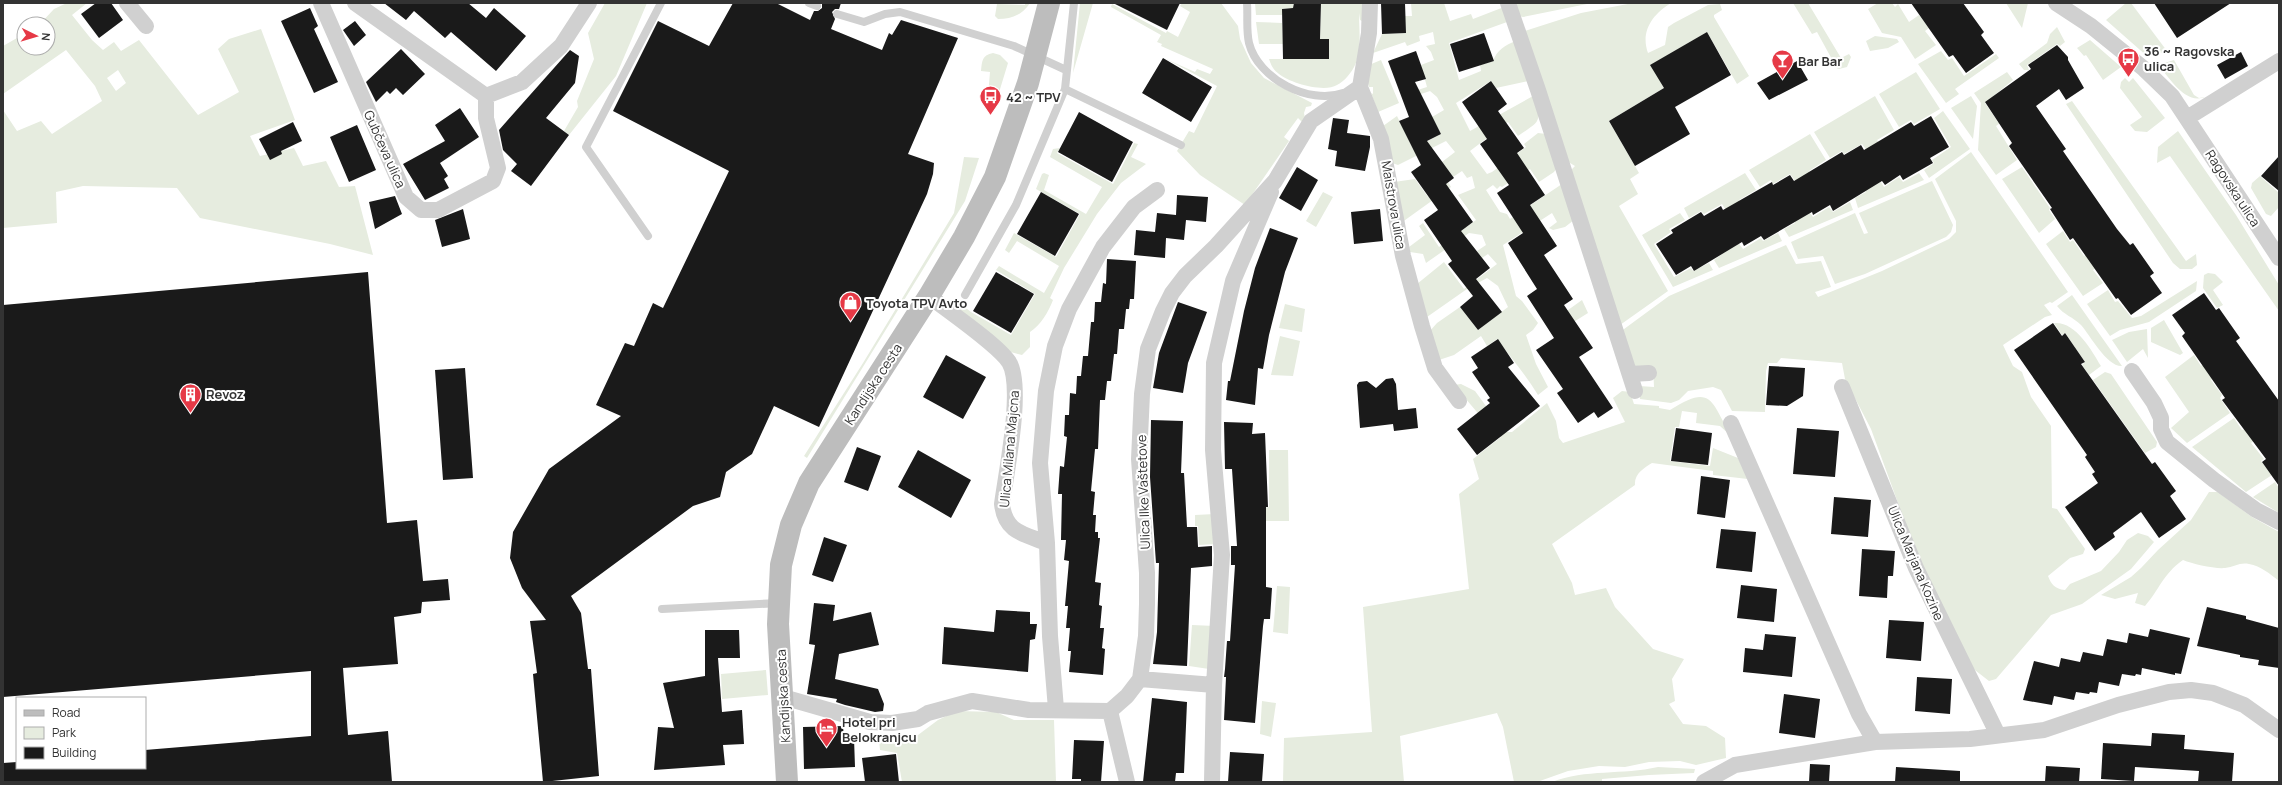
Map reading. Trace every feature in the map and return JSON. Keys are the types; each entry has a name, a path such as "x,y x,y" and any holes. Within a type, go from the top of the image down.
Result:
{"main road":[{"name":"Kandijska cesta","path":"787,782 778,624 781,565 785,544 803,497 929,296 964,237 995,177 1036,55 1049,3"}],"street":[{"path":"127,3 146,26"},
{"name":"Gubčeva ulica","path":"321,3 406,197 421,210 438,210 493,181 498,168 486,118 486,96"},
{"path":"355,3 486,96 522,82 561,46 589,3"},
{"path":"1360,87 1369,33 1370,3"},
{"path":"1508,3 1538,90 1635,391"},
{"name":"Ragovska ulica","path":"2056,3 2091,26 2143,68 2172,96 2279,258"},
{"path":"2187,118 2279,61"},
{"name":"Ulica Ilke Vaštetove","path":"1212,782 1214,685 1222,555 1213,450 1214,364 1233,281 1275,181 1311,121 1360,87"},
{"name":"Maistrova ulica","path":"1360,87 1381,138 1403,256 1435,368 1459,401"},
{"name":"Ulica Ilke Vaštetove","path":"1110,711 1127,696 1140,679 1146,636 1147,573 1139,459 1142,394 1148,349 1172,293 1275,181"},
{"path":"1056,709 1050,636 1047,543 1040,463 1046,391 1056,346 1069,309 1103,247 1134,207 1157,190"},
{"name":"Ulica Milana Majcna","path":"929,296 1001,353 1011,366 1015,394 1002,504 1004,515 1009,525 1018,532 1047,543"},
{"path":"2132,371 2154,403 2167,442 2214,480 2256,510 2279,522"},
{"path":"1630,374 1649,372"},
{"name":"Ulica Marjana Kozine","path":"1842,388 1916,568 1998,735"},
{"path":"1731,424 1859,714 1875,742"},
{"path":"1140,679 1214,685"},
{"path":"1704,782 1735,765 1875,742 1970,738 2044,730 2118,705 2169,692 2191,690 2213,693 2244,705 2279,730"},
{"path":"783,697 870,722 892,723 918,719 928,713 972,701 1029,710 1056,709 1110,711 1128,782"}],"lane":[{"path":"648,236 586,147 661,3"},
{"path":"965,295 1016,205 1065,89 1074,3"},
{"path":"1247,3 1249,44 1264,69 1274,79 1301,91 1323,97 1339,94 1360,87"},
{"path":"837,14 864,22 885,14 900,12 1014,46 1066,70"},
{"path":"1065,89 1181,145"},
{"path":"662,609 779,603"}],"green space":[{"path":"67,3 87,3 72,15 92,40 103,50 114,42 121,51 139,40 198,115 239,92 218,49 229,39 261,29 295,120 250,136 260,156 294,148 303,166 326,161 339,187 355,186 373,255 330,244 200,218 177,188 83,186 56,192 57,223 3,228 3,110 17,131 41,121 52,134 102,101 95,86 66,50 3,94 3,46 16,39 16,56 56,56 56,16 47,16 54,9","holes":["118,70 126,83 116,91 107,78"]},
{"path":"605,3 647,3 616,76 569,135 564,131 578,107 577,101 594,59 588,33"},
{"path":"1025,3 1030,3 1024,11 1016,16 998,19 995,16 997,4 1025,5"},
{"path":"1080,3 1093,3 1073,73"},
{"path":"1182,3 1221,3 1238,26 1240,39 1251,63 1264,78 1312,103 1311,106 1306,107 1304,113 1305,118 1302,122 1298,118 1284,137 1289,141 1245,205 1200,175 1177,151 1189,131 1194,133 1217,86 1166,59 1195,72 1197,69 1210,74 1213,69 1161,46 1162,44 1157,42 1161,35 1111,7 1112,4 1166,33 1167,31 1178,37 1190,12 1180,6"},
{"path":"1255,3 1294,3 1293,8 1282,9 1282,15 1256,15"},
{"path":"1321,3 1362,3 1362,21 1360,20 1359,13 1359,53 1355,65 1350,74 1342,82 1331,87 1324,88 1307,86 1291,81 1274,69 1269,59 1329,59 1329,39 1320,39"},
{"path":"1411,3 1444,3 1450,21 1471,14 1473,19 1504,7 1507,22 1449,43 1459,80 1481,71 1480,65 1493,61 1502,48 1516,41 1528,81 1496,88 1491,81 1456,103 1470,131 1533,96 1538,111 1538,120 1518,136 1508,122 1470,151 1487,174 1492,172 1526,147 1524,144 1538,133 1546,134 1556,169 1554,172 1539,182 1530,169 1502,187 1500,186 1497,189 1493,185 1486,190 1500,212 1507,214 1510,219 1562,184 1574,220 1565,227 1553,230 1549,228 1557,222 1552,213 1503,245 1516,296 1522,301 1538,323 1533,330 1526,335 1536,364 1548,387 1538,395 1497,339 1487,346 1481,336 1454,355 1439,360 1429,332 1437,323 1460,307 1478,330 1508,307 1498,286 1487,278 1467,289 1427,317 1417,284 1444,262 1464,289 1497,264 1488,254 1482,258 1477,251 1486,245 1482,235 1469,233 1426,263 1423,254 1410,252 1409,247 1425,235 1419,226 1423,223 1439,247 1476,220 1458,195 1475,188 1472,176 1467,178 1462,171 1453,177 1442,162 1455,152 1446,141 1398,165 1392,163 1383,126 1397,116 1413,149 1441,134 1432,117 1444,110 1437,97 1430,91 1406,99 1405,94 1427,87 1421,65 1434,60 1431,52 1426,46 1435,44 1433,32 1419,36 1420,41 1407,46 1405,42 1373,53 1382,34 1406,33 1405,16 1412,16"},
{"path":"1514,3 1592,3 1523,17 1519,16"},
{"path":"1633,3 1671,3 1659,12 1647,30 1646,45 1648,53 1665,45 1668,27 1708,5 1720,4 1722,10 1714,15 1714,17 1749,76 1737,84 1707,32 1651,65 1664,88 1609,121 1639,173 1630,179 1638,194 1619,206 1668,291 1620,325 1568,173 1575,166 1565,160 1522,32 1581,13"},
{"path":"1793,3 1808,3 1841,58 1849,54 1851,57 1847,67 1839,69 1831,66 1834,63 1817,32 1812,34"},
{"path":"1878,3 1892,3 1895,7 1898,4 1909,22 1919,15 1929,28 1925,31 1936,45 1915,59 1901,37 1882,33 1868,9"},
{"path":"2006,3 2028,3 2022,28"},
{"path":"2126,3 2131,3 2167,51 2148,57 2106,20"},
{"path":"1256,22 1282,23 1283,44 1259,44"},
{"path":"2057,27 2065,42 2060,46 2057,44 2027,65 2029,70 2024,70 2019,64 2047,43 2050,34"},
{"path":"1875,36 1897,39 1899,42 1888,48 1870,51 1866,41"},
{"path":"2090,40 2121,67 2103,80 2086,55 2084,56 2077,48"},
{"path":"1941,51 1948,60 1952,58 1964,76 1996,54 1999,58 1955,89 1959,94 1946,103 1918,64"},
{"path":"993,53 1000,55 1008,63 997,99 988,96 990,72 981,71 983,59 987,55"},
{"path":"1381,60 1399,103 1378,112 1371,93 1373,94 1373,87 1369,87 1367,79 1369,65"},
{"path":"2174,60 2194,95 2199,98 2191,97 2185,94 2173,83 2158,65"},
{"path":"1916,72 1940,109 1914,124 1911,120 1899,127 1879,94"},
{"path":"2007,72 2013,80 1985,103 1998,122 2011,115 1996,126 2017,160 1996,175 1978,150 1981,103 1974,93"},
{"path":"2125,78 2129,82 2133,78 2165,118 2147,132 2135,131 2130,125 2142,117 2120,88 2121,82"},
{"path":"1875,96 1894,130 1877,140 1880,144 1867,151 1862,144 1844,154 1842,151 1830,158 1814,132"},
{"path":"1971,96 1977,106 1973,139 1951,108"},
{"path":"2072,101 2186,261 2196,254 2197,265 2192,269 2180,269 2173,263 2066,104"},
{"path":"1943,111 1970,149 1929,178 1924,170 1934,163 1932,160 1951,147 1934,118"},
{"path":"2178,131 2236,215 2279,285 2279,311 2170,156 2157,163 2158,147"},
{"path":"1810,134 1826,160 1809,171 1810,174 1796,182 1790,174 1773,184 1771,180 1760,187 1749,170"},
{"path":"1134,143 1138,144 1131,157 1146,164 1121,183 1097,214 1064,268 1050,298 1053,300 1047,313 1041,322 1030,332 1030,347 1022,355 1003,350 957,308 957,301 971,312 1011,335 1035,294 996,270 999,266 1044,293 1059,266 1017,241 1009,253 1005,250 1014,233 1056,257 1080,214 1036,189 1042,174 1044,173 1049,175 1044,190 1086,214 1102,187 1050,157 1053,149 1060,148 1057,153 1113,184"},
{"path":"1971,152 2068,292 2052,303 2050,302 2044,305 2052,315 2045,317 2003,345 2013,366 2022,372 2031,397 2051,426 2052,508 2057,509 2085,549 2083,554 2070,558 2048,576 2049,579 2056,587 2065,590 2070,584 2101,571 2119,552 2127,540 2138,533 2148,536 2154,542 2131,569 2082,604 2051,615 1996,679 1989,681 1971,667 1924,574 1871,429 1845,379 1842,363 1781,358 1777,363 1768,363 1766,371 1765,412 1732,411 1721,390 1713,387 1688,391 1679,400 1671,403 1640,399 1639,386 1654,387 1653,366 1643,371 1634,368 1620,332 1669,296 1786,245 1796,264 1821,261 1831,287 1815,292 1818,297 1882,271 1949,239 1956,232 1956,221 1935,179"},
{"path":"964,157 979,158 965,201 807,458 804,456 863,363 954,213"},
{"path":"2022,167 2050,208 2049,210 2055,219 2039,233 2002,179"},
{"path":"1745,173 1756,190 1739,200 1741,203 1727,212 1722,204 1704,214 1701,211 1689,218 1684,208"},
{"path":"1919,173 1924,180 1858,208 1855,198 1866,192 1864,189 1879,179 1884,187 1899,177 1903,182"},
{"path":"2260,176 2279,193 2279,207 2271,216 2266,214 2251,188 2252,183"},
{"path":"1415,179 1428,197 1448,182 1451,187 1401,223 1394,182"},
{"path":"1932,181 1953,225 1951,232 1946,237 1865,274 1835,284 1823,256 1798,259 1791,242 1855,213 1864,234 1868,233 1859,213"},
{"path":"1323,192 1333,197 1316,227 1306,221"},
{"path":"1850,202 1853,210 1789,237 1784,229 1795,223 1794,218 1808,210 1813,217 1829,207 1833,212"},
{"path":"1680,213 1685,220 1669,229 1671,232 1654,244 1674,277 1691,268 1693,271 1709,263 1713,270 1673,287 1642,235"},
{"path":"2063,231 2070,242 2073,240 2084,256 2087,254 2096,268 2093,270 2103,283 2083,296 2046,244"},
{"path":"1778,233 1782,241 1719,268 1714,260 1725,252 1724,249 1737,241 1743,249 1761,238 1763,241"},
{"path":"2208,273 2215,274 2223,282 2213,290 2223,305 2217,308 2203,288 2204,275"},
{"path":"2197,281 2196,291 2149,322 2120,330 2110,336 2087,304 2108,290 2115,302 2118,301 2132,318 2141,316"},
{"path":"2072,295 2122,366 2116,365 2105,356 2081,325 2057,306"},
{"path":"1582,300 1588,313 1556,333 1550,323"},
{"path":"1285,304 1305,309 1302,332 1279,328"},
{"path":"2164,320 2183,353 2180,355 2151,342 2151,328"},
{"path":"2054,323 2069,326 2082,337 2101,366 2089,375 2082,365 2085,362 2065,333 2062,335"},
{"path":"2147,329 2148,358 2143,349 2127,362 2112,340 2129,332"},
{"path":"1280,336 1300,341 1293,376 1271,375"},
{"path":"2194,355 2201,366 2203,364 2213,378 2211,380 2222,395 2220,398 2230,413 2187,443 2171,428 2189,412 2165,377"},
{"path":"2105,372 2111,374 2157,442 2156,447 2145,453 2093,380"},
{"path":"1461,384 1475,391 1505,432 1512,432 1547,403 1556,421 1559,438 1563,443 1625,422 1613,398 1622,391 1630,392 1634,404 1659,406 1659,408 1670,410 1684,402 1702,397 1709,400 1714,405 1731,436 1720,426 1696,423 1697,413 1682,411 1679,427 1675,427 1670,461 1710,466 1713,448 1738,458 1748,479 1713,475 1713,471 1652,463 1643,469 1638,475 1635,485 1552,544 1572,583 1575,595 1606,588 1615,607 1653,649 1684,659 1672,679 1675,701 1669,704 1683,724 1706,726 1725,738 1726,758 1696,765 1680,761 1649,762 1625,767 1599,766 1568,771 1537,782 1514,782 1503,727 1497,713 1400,736 1404,782 1283,782 1284,738 1372,732 1363,607 1469,589 1459,494 1479,479 1473,459 1501,437 1485,417 1482,418 1454,385"},
{"path":"2234,418 2242,430 2245,429 2254,441 2251,443 2264,459 2261,461 2272,475 2246,492 2192,447"},
{"path":"1269,450 1288,450 1289,521 1257,521 1257,509 1269,507"},
{"path":"2275,482 2279,488 2279,513 2253,497"},
{"path":"2209,492 2218,492 2252,517 2279,532 2279,581 2261,568 2249,564 2215,568 2183,560 2170,571 2145,606 2135,603 2138,593 2115,599 2101,595 2131,577 2141,568 2158,550 2191,520"},
{"path":"1215,514 1217,544 1199,545 1198,526 1195,526 1195,515"},
{"path":"1277,586 1290,587 1288,634 1273,632"},
{"path":"1192,625 1215,626 1209,669 1189,666"},
{"path":"766,670 768,695 722,699 721,674"},
{"path":"1262,701 1276,703 1271,737 1260,734"},
{"path":"957,711 996,712 1014,720 1054,720 1056,782 902,782 897,753 880,750 879,740 902,739 918,735 938,720"},
{"path":"1658,767 1695,769 1694,773 1602,779 1602,782 1552,782 1578,775 1631,771"}],"building":[{"path":"96,3 111,3 123,20 99,38 81,14"},
{"path":"384,3 468,3 486,18 494,8 526,36 496,71 451,32 445,38 414,11 406,20"},
{"path":"733,3 776,3 810,20 814,11 818,11 822,8 822,3 841,3 839,9 835,9 832,12 835,19 831,29 882,50 889,33 892,35 901,20 958,38 908,154 934,163 933,174 927,194 819,427 774,406 752,454 726,472 720,497 693,506 571,596 581,613 588,669 591,669 599,776 543,782 533,674 537,673 530,621 546,620 522,588 510,558 513,532 549,469 621,416 596,405 625,343 634,346 653,303 663,308 729,171 613,111 658,21 709,46"},
{"path":"1113,3 1180,3 1167,30"},
{"path":"1294,3 1321,3 1320,39 1329,39 1329,59 1283,59 1282,9 1293,8"},
{"path":"1381,3 1405,3 1406,33 1382,34"},
{"path":"1911,3 1963,3 1984,32 1981,35 1994,53 1966,73 1953,55 1949,57"},
{"path":"2154,3 2231,3 2177,38"},
{"path":"310,8 318,26 314,29 338,82 314,93 281,21"},
{"path":"355,21 366,35 354,46 343,30"},
{"path":"1707,32 1731,75 1675,107 1690,134 1635,166 1609,121 1664,88 1650,65"},
{"path":"1484,33 1494,61 1459,72 1450,44"},
{"path":"2057,45 2068,57 2068,60 2084,88 2066,100 2059,89 2036,106 2066,149 2063,151 2117,229 2130,245 2133,243 2154,273 2150,276 2162,293 2131,315 2118,298 2116,299 2073,238 2070,240 2050,209 2052,208 2009,146 2012,143 1985,102 2031,69 2028,65"},
{"path":"401,49 425,74 403,95 396,88 390,94 387,91 376,102 366,82"},
{"path":"570,50 579,56 575,83 546,118 569,135 531,186 511,171 517,164 503,150 499,130"},
{"path":"1416,51 1426,79 1415,82 1441,134 1427,141 1454,178 1446,184 1473,222 1461,231 1490,268 1476,279 1502,312 1478,330 1460,307 1473,296 1448,264 1452,261 1424,220 1438,210 1411,172 1421,165 1399,121 1409,117 1388,61"},
{"path":"2241,52 2248,66 2225,79 2217,65"},
{"path":"1163,58 1212,87 1191,122 1142,93"},
{"name":"Bar Bar","path":"1797,61 1808,80 1769,100 1757,83"},
{"path":"1491,81 1507,104 1498,111 1524,148 1517,153 1545,195 1530,205 1557,246 1544,255 1573,299 1564,305 1593,348 1579,357 1613,408 1598,418 1594,412 1578,423 1557,393 1563,389 1536,350 1554,338 1527,296 1537,289 1508,243 1523,233 1497,193 1509,185 1480,144 1487,139 1462,102"},
{"path":"460,108 479,137 440,163 448,176 444,179 449,188 425,200 403,164 445,141 435,125"},
{"path":"1079,112 1133,142 1112,182 1058,152"},
{"path":"1931,116 1949,147 1930,158 1933,163 1903,180 1900,175 1885,185 1882,181 1833,211 1830,205 1813,215 1812,212 1764,240 1761,236 1744,246 1742,242 1694,271 1691,266 1676,275 1656,244 1673,233 1671,230 1701,212 1704,216 1721,206 1723,210 1772,182 1773,185 1790,175 1794,181 1842,152 1844,155 1861,145 1864,150 1911,122 1914,126"},
{"path":"1333,118 1349,120 1347,133 1370,136 1370,147 1365,171 1335,166 1337,151 1328,149"},
{"path":"293,122 302,141 281,151 282,154 270,160 259,139"},
{"path":"357,125 376,170 349,182 330,137"},
{"path":"2279,156 2279,191 2261,176"},
{"path":"1297,167 1318,180 1301,211 1279,198"},
{"path":"1041,192 1079,214 1055,256 1017,234"},
{"path":"1177,195 1208,197 1206,222 1186,220 1184,240 1166,238 1165,258 1134,255 1136,230 1155,232 1157,213 1176,215"},
{"path":"395,196 402,214 375,229 369,202"},
{"path":"463,209 470,239 442,247 435,220"},
{"path":"1380,209 1383,241 1354,244 1351,212"},
{"path":"1270,228 1298,238 1285,272 1269,335 1263,369 1258,368 1255,405 1226,400 1228,381 1230,381 1244,311 1255,268"},
{"path":"1107,259 1136,261 1134,299 1130,299 1129,309 1126,309 1124,329 1119,329 1117,354 1114,354 1111,381 1107,381 1105,400 1100,400 1098,449 1095,449 1091,491 1095,492 1093,515 1096,515 1095,532 1098,532 1098,538 1100,538 1095,582 1101,583 1099,605 1102,606 1100,628 1104,628 1102,648 1105,649 1103,675 1069,672 1071,651 1068,651 1070,628 1066,628 1068,606 1065,606 1069,561 1064,560 1066,540 1061,540 1062,494 1058,494 1060,466 1064,467 1067,437 1064,436 1065,415 1069,415 1070,393 1076,394 1077,376 1081,376 1083,356 1088,356 1091,322 1094,322 1095,302 1101,302 1103,283 1106,284"},
{"name":"Revoz","path":"368,272 387,523 417,520 423,581 448,579 450,600 422,602 421,613 394,617 398,664 343,668 348,735 388,731 392,782 3,782 3,763 16,762 16,769 146,769 146,750 311,736 311,671 3,697 3,305"},
{"path":"996,272 1034,294 1011,333 973,311"},
{"path":"2204,293 2216,310 2219,308 2240,338 2236,341 2279,401 2279,486 2262,462 2266,459 2222,400 2225,398 2182,336 2185,333 2172,315"},
{"path":"1178,302 1207,312 1188,363 1183,393 1153,388 1159,353"},
{"path":"2053,323 2062,336 2065,333 2085,362 2081,364 2152,464 2155,462 2176,491 2170,496 2186,519 2159,538 2141,512 2113,533 2115,537 2095,551 2065,507 2098,483 2092,474 2095,472 2085,457 2087,455 2014,350"},
{"path":"1498,339 1514,363 1508,367 1540,406 1477,455 1457,429 1490,403 1487,400 1490,398 1472,372 1478,368 1471,357"},
{"path":"946,355 986,377 963,419 923,397"},
{"path":"1769,366 1805,368 1803,396 1787,406 1766,405"},
{"path":"465,368 473,478 443,480 435,370"},
{"path":"1393,378 1396,384 1398,410 1416,408 1418,428 1394,431 1393,424 1360,428 1357,385 1359,382 1367,381 1376,388 1386,379"},
{"path":"1151,420 1183,421 1181,473 1184,473 1187,527 1197,527 1198,547 1212,546 1212,566 1191,568 1187,666 1153,664 1157,632 1159,563 1156,563 1150,477"},
{"path":"1224,422 1253,423 1252,434 1265,433 1268,507 1266,507 1266,587 1272,588 1270,619 1264,619 1263,626 1255,723 1224,720 1226,677 1224,677 1227,641 1230,641 1235,565 1231,565 1231,546 1237,546 1232,469 1225,469"},
{"path":"1676,428 1712,433 1708,465 1671,461"},
{"path":"1797,428 1839,431 1835,477 1793,474"},
{"path":"857,447 881,456 868,491 844,482"},
{"path":"918,450 971,480 951,518 898,487"},
{"path":"1701,476 1730,480 1725,518 1697,514"},
{"path":"1834,497 1871,500 1868,537 1831,534"},
{"path":"1721,529 1756,532 1752,572 1716,568"},
{"path":"824,537 847,545 833,582 812,575"},
{"path":"1862,549 1895,551 1893,576 1888,576 1887,598 1859,596"},
{"path":"1741,585 1777,589 1774,622 1737,618"},
{"path":"814,603 835,605 833,621 871,612 879,645 839,654 835,679 878,689 884,704 883,711 875,712 836,702 837,699 807,694 815,645 809,644"},
{"path":"2207,607 2246,616 2246,619 2279,628 2279,668 2258,665 2259,660 2240,657 2240,655 2197,646"},
{"path":"996,610 1030,612 1030,624 1037,624 1035,639 1030,640 1028,672 942,664 944,627 994,632"},
{"path":"1889,620 1924,622 1921,661 1886,658"},
{"path":"2150,629 2190,638 2181,674 2175,673 2175,675 2142,668 2141,675 2136,674 2135,676 2122,674 2119,686 2099,682 2097,693 2090,692 2089,694 2076,692 2074,700 2054,696 2052,705 2023,700 2034,661 2059,667 2061,658 2080,662 2083,652 2103,656 2107,639 2127,643 2129,633 2148,637"},
{"path":"705,630 739,630 740,658 718,658 722,712 742,710 744,744 723,745 725,765 654,770 658,727 674,728 663,683 705,676"},
{"path":"1765,634 1796,637 1792,677 1743,672 1745,648 1763,650"},
{"path":"1917,677 1952,679 1950,714 1915,711"},
{"path":"1784,694 1820,699 1815,738 1779,733"},
{"path":"1152,698 1187,702 1184,773 1176,773 1175,782 1143,782"},
{"name":"Hotel pri Belokranjcu","path":"843,726 844,739 854,738 855,767 804,769 803,727"},
{"path":"2152,733 2185,735 2184,749 2234,753 2232,782 2198,782 2199,771 2135,767 2134,781 2101,779 2103,743 2151,746"},
{"path":"1074,740 1104,741 1101,782 1081,782 1081,779 1072,779"},
{"path":"1230,752 1264,754 1262,782 1228,782"},
{"path":"896,754 899,782 865,782 862,758"},
{"path":"1810,764 1830,765 1829,782 1809,782"},
{"path":"2046,766 2080,768 2079,782 2045,782"},
{"path":"1896,767 1960,771 1960,782 1895,782"}],"place":[{"name":"36 ~ Ragovska ulica","path":"2128,78"},
{"name":"Bar Bar","path":"1782,80"},
{"name":"42 ~ TPV","path":"990,116"},
{"name":"Toyota TPV Avto","path":"851,322"},
{"name":"Revoz","path":"191,414"},
{"name":"Hotel pri Belokranjcu","path":"827,748"}]}
